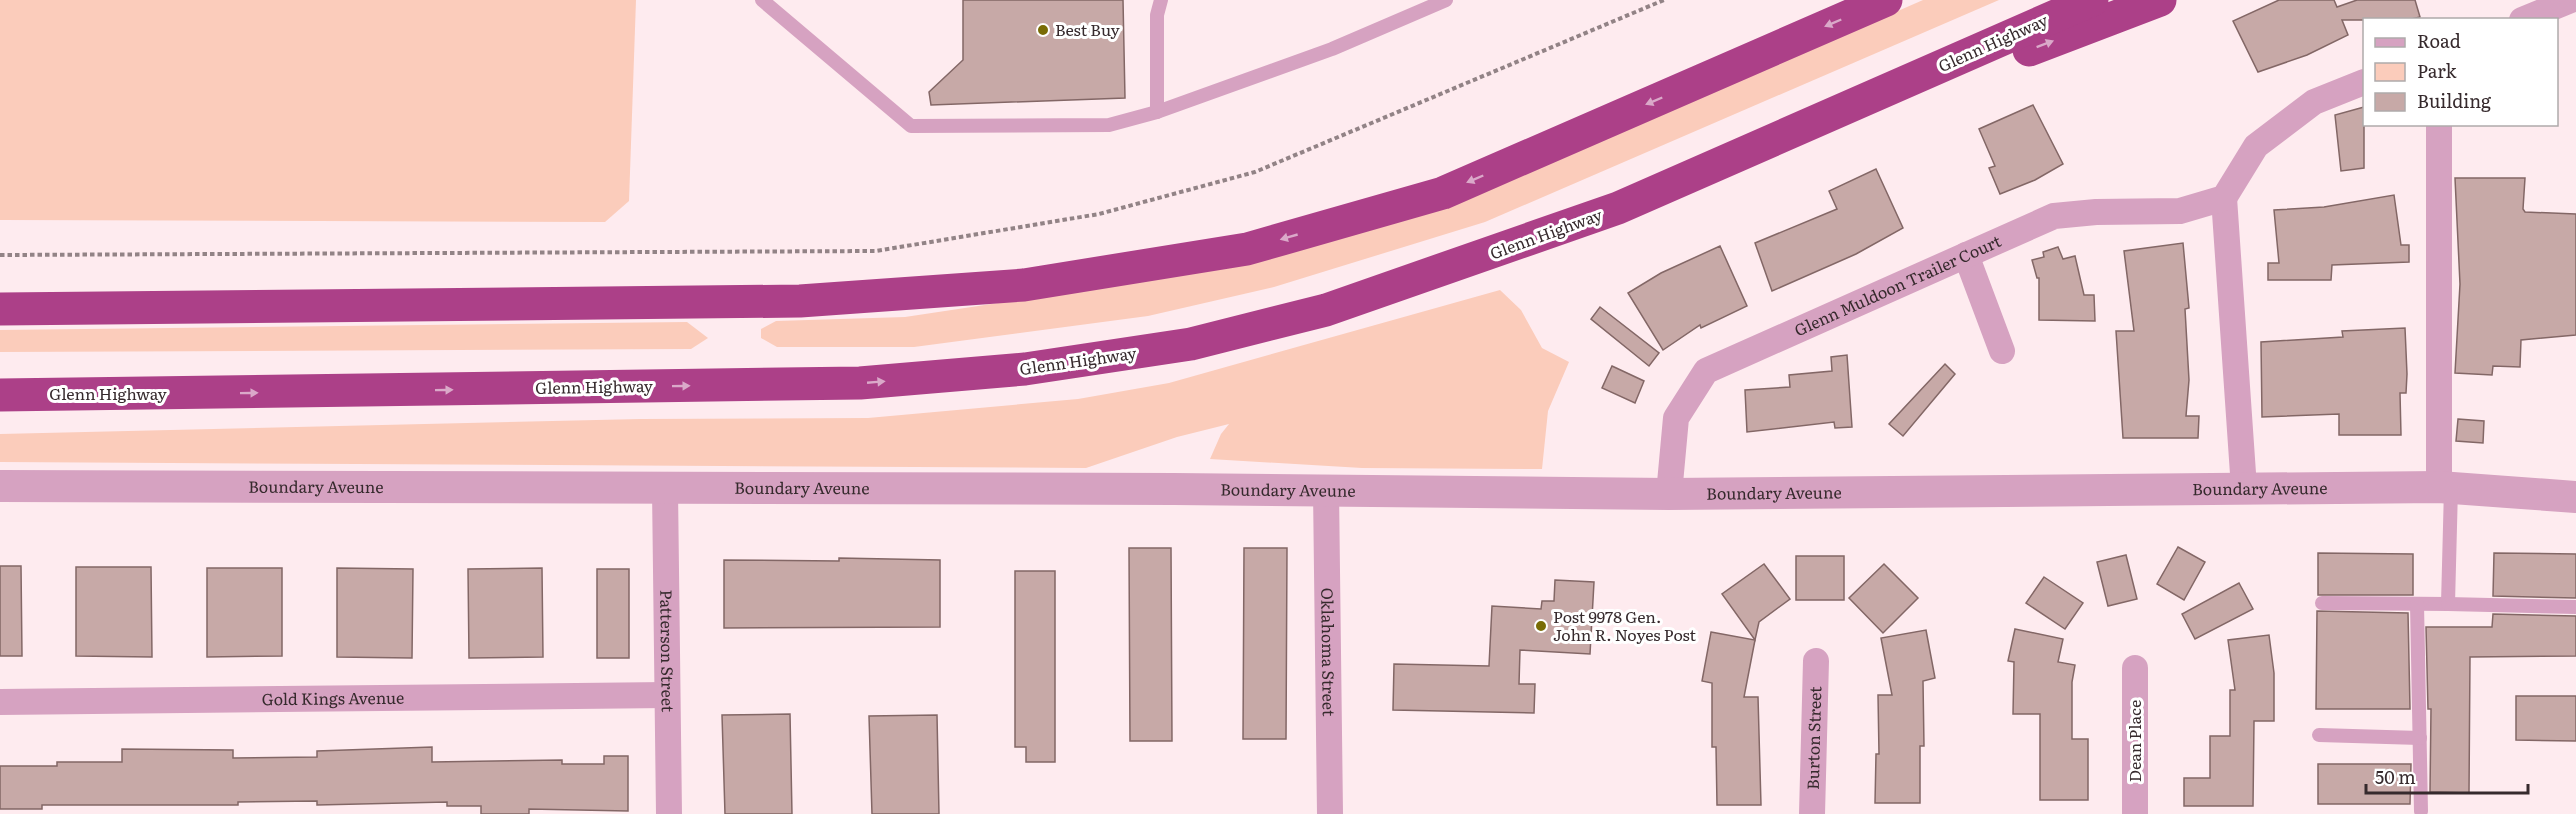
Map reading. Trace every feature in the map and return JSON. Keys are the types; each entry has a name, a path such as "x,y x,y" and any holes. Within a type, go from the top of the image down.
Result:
{"highway":[{"path":"0,309 800,301 1024,285 1224,253 1247,249 1443,193 1886,0"},
{"name":"Glenn Highway","path":"0,395 860,383 1025,369 1191,344 1326,310 1618,208 2092,0"},
{"path":"1618,208 2160,0"},
{"path":"0,412 191,394"}],"street":[{"path":"2527,18 2571,0"},
{"path":"2244,488 2224,198 2256,146 2314,102 2363,82"},
{"path":"2439,126 2445,488"},
{"name":"Glenn Muldoon Trailer Court","path":"1669,494 1676,418 1706,371 2054,216 2096,212 2180,211 2224,198"},
{"path":"1966,255 2002,351"},
{"name":"Boundary Aveune","path":"0,486 1326,490 1669,494 2445,488 2576,496"},
{"name":"Patterson Street","path":"665,489 669,814"},
{"name":"Oklahoma Street","path":"1326,490 1330,814"},
{"name":"Burton Street","path":"1812,814 1816,661"},
{"name":"Dean Place","path":"2134,814 2135,668"},
{"name":"Gold Kings Avenue","path":"0,702 667,695"}],"lane":[{"path":"762,0 910,126 1109,124 1157,112 1332,49 1446,0"},
{"path":"1157,112 1157,15 1161,0"},
{"path":"2445,488 2448,604"},
{"path":"2322,603 2576,607"},
{"path":"2417,604 2421,811"},
{"path":"2319,735 2420,738"}],"path":[{"path":"0,255 876,251 1099,214 1255,172 1664,0"}],"green space":[{"path":"0,0 636,0 629,201 605,222 0,220"},
{"path":"1923,0 1999,0 1485,222 1274,287 1148,316 914,347 777,347 761,338 761,329 776,321 905,317 1157,279 1482,193"},
{"path":"1500,290 1521,310 1542,348 1569,362 1548,411 1542,469 1362,468 1210,459 1221,434 1229,424 1177,437 1086,468 0,462 0,434 641,419 868,418 1078,399 1169,383"},
{"path":"687,322 708,338 691,349 0,352 0,330"}],"building":[{"name":"Best Buy","path":"963,0 1123,0 1125,98 931,105 929,92 963,60"},
{"path":"2279,0 2334,0 2337,7 2357,0 2415,0 2420,17 2342,20 2348,35 2307,55 2258,72 2233,21"},
{"path":"2033,105 2063,164 2035,180 2000,194 1989,168 1995,166 1979,129"},
{"path":"2363,107 2364,168 2341,171 2335,115"},
{"path":"1876,169 1903,228 1856,254 1772,291 1755,243 1837,209 1829,191"},
{"path":"2455,178 2525,178 2523,209 2525,212 2576,214 2576,335 2521,340 2520,367 2493,366 2492,375 2455,373 2460,284"},
{"path":"2394,195 2401,245 2409,245 2409,262 2332,265 2331,280 2268,280 2268,263 2279,263 2274,210 2324,207"},
{"path":"2183,243 2189,308 2185,309 2189,380 2186,416 2199,416 2198,438 2123,438 2116,331 2134,331 2124,251"},
{"path":"1720,246 1747,306 1701,328 1700,325 1663,350 1628,293 1661,273"},
{"path":"2058,247 2063,259 2075,256 2084,295 2094,295 2095,321 2039,320 2039,278 2037,278 2032,260 2044,257 2043,252"},
{"path":"1600,307 1659,353 1649,366 1591,319"},
{"path":"2405,328 2407,374 2406,393 2400,393 2401,435 2339,435 2339,414 2262,417 2261,342 2343,337 2342,331"},
{"path":"1847,355 1852,427 1835,428 1834,422 1747,432 1745,390 1790,387 1789,375 1832,371 1831,357"},
{"path":"1945,364 1955,374 1903,436 1889,424"},
{"path":"1612,366 1644,381 1635,403 1602,388"},
{"path":"2458,419 2484,421 2483,443 2456,441"},
{"path":"2178,547 2205,562 2184,600 2157,584"},
{"path":"1129,548 1171,548 1172,741 1130,741"},
{"path":"1244,548 1287,548 1286,739 1243,739"},
{"path":"2318,553 2413,554 2413,595 2318,595"},
{"path":"2494,553 2576,554 2576,598 2493,596"},
{"path":"2126,555 2137,599 2108,606 2097,562"},
{"path":"1796,556 1844,556 1844,600 1796,600"},
{"path":"839,558 940,560 940,627 724,628 724,560 839,561"},
{"path":"1764,564 1790,599 1759,622 1755,640 1722,594"},
{"path":"1884,564 1918,598 1883,633 1849,598"},
{"path":"0,566 21,566 22,656 0,656"},
{"path":"76,567 151,567 152,657 76,656"},
{"path":"207,568 282,568 282,656 207,657"},
{"path":"337,568 413,569 412,658 337,657"},
{"path":"542,568 543,657 469,658 468,569"},
{"path":"597,569 629,569 629,658 597,658"},
{"path":"1015,571 1055,571 1055,762 1026,762 1026,747 1015,747"},
{"path":"2044,577 2083,603 2065,629 2026,603"},
{"path":"1555,580 1594,582 1590,654 1520,650 1519,684 1535,684 1534,713 1393,710 1394,664 1489,666 1492,606 1541,609 1542,601 1554,601"},
{"path":"2239,583 2253,609 2195,639 2182,614"},
{"path":"2317,611 2408,613 2410,709 2316,709"},
{"path":"2493,614 2576,616 2576,656 2470,657 2469,793 2430,792 2431,709 2428,709 2426,627 2492,627"},
{"path":"2015,629 2063,639 2058,662 2075,665 2072,682 2072,739 2088,739 2088,800 2040,800 2040,714 2013,714 2014,662 2008,661"},
{"path":"1926,630 1935,678 1923,681 1924,746 1920,746 1920,803 1875,803 1876,754 1879,754 1878,695 1892,695 1881,638"},
{"path":"1711,632 1755,640 1744,697 1758,697 1761,805 1717,805 1716,747 1712,747 1712,683 1702,681"},
{"path":"2269,635 2274,673 2274,721 2254,721 2253,806 2184,806 2184,778 2210,778 2210,736 2230,736 2230,690 2235,690 2228,640"},
{"path":"2516,696 2576,696 2576,741 2516,740"},
{"path":"790,714 792,814 725,814 722,715"},
{"path":"937,715 939,814 872,814 869,716"},
{"path":"432,747 432,762 562,760 562,764 604,764 604,756 628,756 628,811 529,809 529,814 481,814 481,806 447,806 447,802 317,805 317,801 238,802 238,805 42,805 42,809 0,809 0,766 57,766 57,762 122,762 122,749 233,750 233,758 317,757 317,751"},
{"path":"2318,764 2411,764 2410,804 2318,804"}],"place":[{"name":"Best Buy","path":"1043,30"},
{"name":"Post 9978 Gen. John R. Noyes Post","path":"1541,626"}]}
